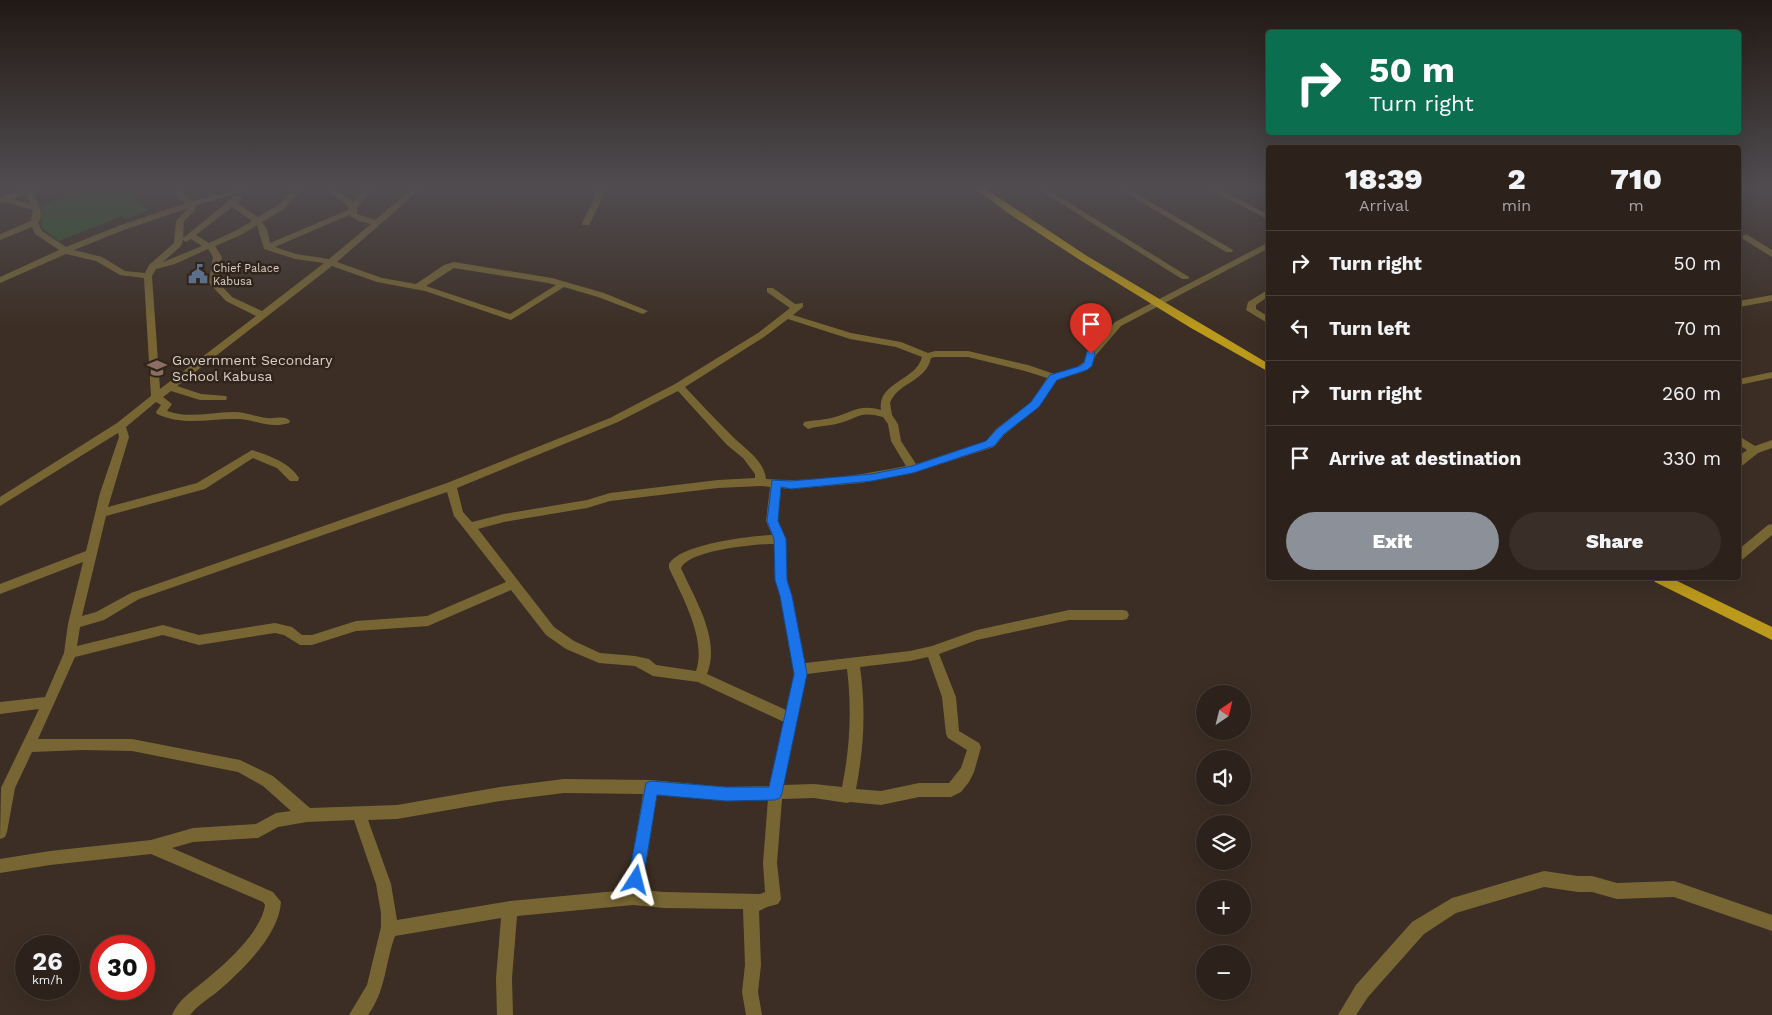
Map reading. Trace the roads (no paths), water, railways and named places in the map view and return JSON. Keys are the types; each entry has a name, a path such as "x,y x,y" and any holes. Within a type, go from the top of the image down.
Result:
{"main road":[{"path":"1045,233 1158,304 1266,366"},
{"path":"1664,580 1772,634"}],"street":[{"path":"40,233 66,251 99,260 123,273 150,272 211,246 235,233"},
{"path":"0,280 109,233"},
{"path":"178,244 179,233"},
{"path":"156,397 150,272 178,244 194,233"},
{"path":"264,233 267,247 295,256 315,258 380,280 450,296 511,317 563,284"},
{"path":"267,247 297,233"},
{"path":"0,514 2,498 121,426 329,264 365,233"},
{"path":"1115,233 1185,277"},
{"path":"1201,233 1230,250"},
{"path":"191,236 211,246 217,254 219,262 213,282 229,299 262,315"},
{"path":"1747,237 1772,254"},
{"path":"770,290 794,310 850,336 898,344 926,356 935,354 968,354 1031,369 1053,377 1083,368 1088,364 1091,354 1116,326 1266,246"},
{"path":"417,288 447,267 454,265 563,284 643,311"},
{"path":"1266,294 1250,304 1251,310 1266,319"},
{"path":"1741,304 1772,298"},
{"path":"74,624 100,616 135,596 451,486 614,420 679,386 761,335 794,310"},
{"path":"913,469 896,441 893,424 887,415 885,403 889,396 923,369 926,356"},
{"path":"1741,382 1772,375"},
{"path":"471,527 504,518 587,504 610,497 718,484 768,482 791,485 861,479 913,469 990,444 1000,432 1035,404 1053,377"},
{"path":"389,929 510,909 632,897 664,900 760,901 773,899 770,863 775,793 800,681 800,669 786,596 781,580 780,539 772,515 768,482 747,455 731,442 679,386"},
{"path":"170,387 200,397 222,398"},
{"path":"156,397 167,404 161,412 180,418 243,416 255,420 284,422"},
{"path":"808,425 835,421 859,411 870,410 887,415"},
{"path":"0,832 8,788 70,653 74,624 101,513 124,437 121,426"},
{"path":"1741,441 1754,450"},
{"path":"1741,460 1754,450 1772,444"},
{"path":"101,513 201,486 252,454 281,466 294,478"},
{"path":"451,486 458,512 550,631 582,652 599,658 635,661 653,670 700,677 792,719"},
{"path":"1741,554 1772,528"},
{"path":"700,677 705,664 704,648 694,613 675,564 683,558 727,545 761,539 780,539"},
{"path":"0,589 91,554"},
{"path":"70,653 163,630 199,640 275,628 288,631 300,640 312,640 356,626 428,621 513,584"},
{"path":"800,669 910,656 932,651 977,636 1069,616 1124,615"},
{"path":"0,866 50,858 151,847 193,835 258,831 276,820 307,814 397,812 500,794 583,784 651,787 726,794 814,791 847,796 881,798 919,790 951,790 968,770 974,747 953,734 949,697 932,651"},
{"path":"847,796 854,768 853,754 856,735 857,694 853,664"},
{"path":"0,708 49,702"},
{"path":"27,746 132,745 240,766 268,781 307,814"},
{"path":"632,897 651,787"},
{"path":"357,1015 370,999 379,973 383,944 389,929 387,900 358,813"},
{"path":"151,847 268,897 273,902 273,911 255,944 241,961 187,1006 180,1015"},
{"path":"1346,1015 1362,991 1418,928 1452,906 1544,879 1592,884 1617,891 1674,889 1772,923"},
{"path":"754,1015 750,992 753,965 751,906 760,901"},
{"path":"505,1015 504,978 510,909"}],"place":[{"name":"Chief Palace Kabusa","path":"198,274"},
{"name":"Government Secondary School Kabusa","path":"157,368"}]}
